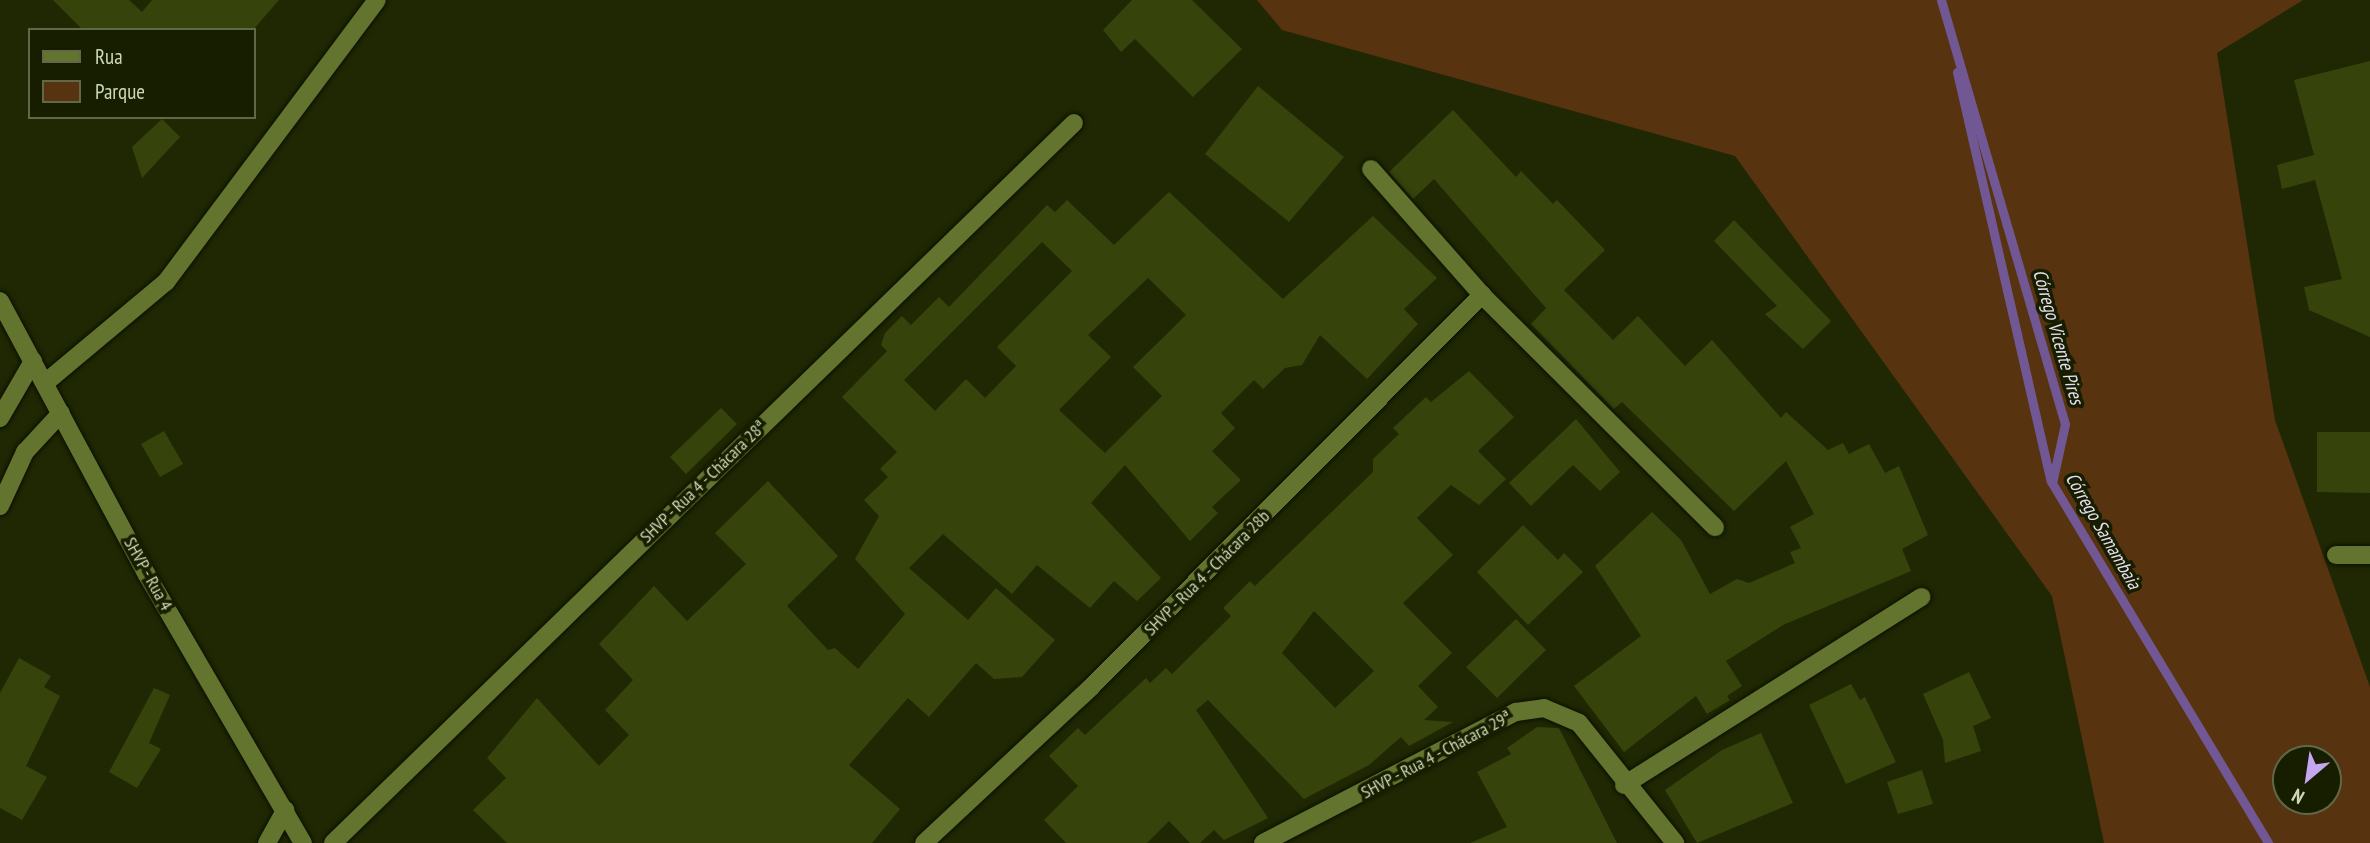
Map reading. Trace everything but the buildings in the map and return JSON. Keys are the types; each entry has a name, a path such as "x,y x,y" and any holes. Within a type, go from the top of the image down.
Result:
{"street":[{"path":"45,383 166,282 377,0"},
{"name":"SHVP - Rua 4 - Chácara 28ª","path":"334,843 1074,123"},
{"path":"1371,169 1482,295 1715,527"},
{"name":"SHVP - Rua 4 - Chácara 28b","path":"923,843 1091,687 1482,295"},
{"name":"SHVP - Rua 4","path":"0,301 303,843"},
{"path":"0,418 33,361"},
{"path":"0,506 25,452 61,413"},
{"path":"2336,555 2370,555"},
{"path":"1624,785 1921,597"},
{"name":"SHVP - Rua 4 - Chácara 29ª","path":"1263,843 1533,708 1555,708 1579,723 1624,785 1675,843"},
{"path":"267,843 285,810"}],"green space":[{"path":"1257,0 2303,0 2217,53 2275,420 2370,687 2370,843 2104,843 2052,596 1735,156 1282,30"}],"waterway":[{"name":"Córrego Vicente Pires","path":"1941,0 2065,424 2052,483 2268,843"},
{"name":"Córrego Samambaia","path":"1957,72 2051,481"}]}
